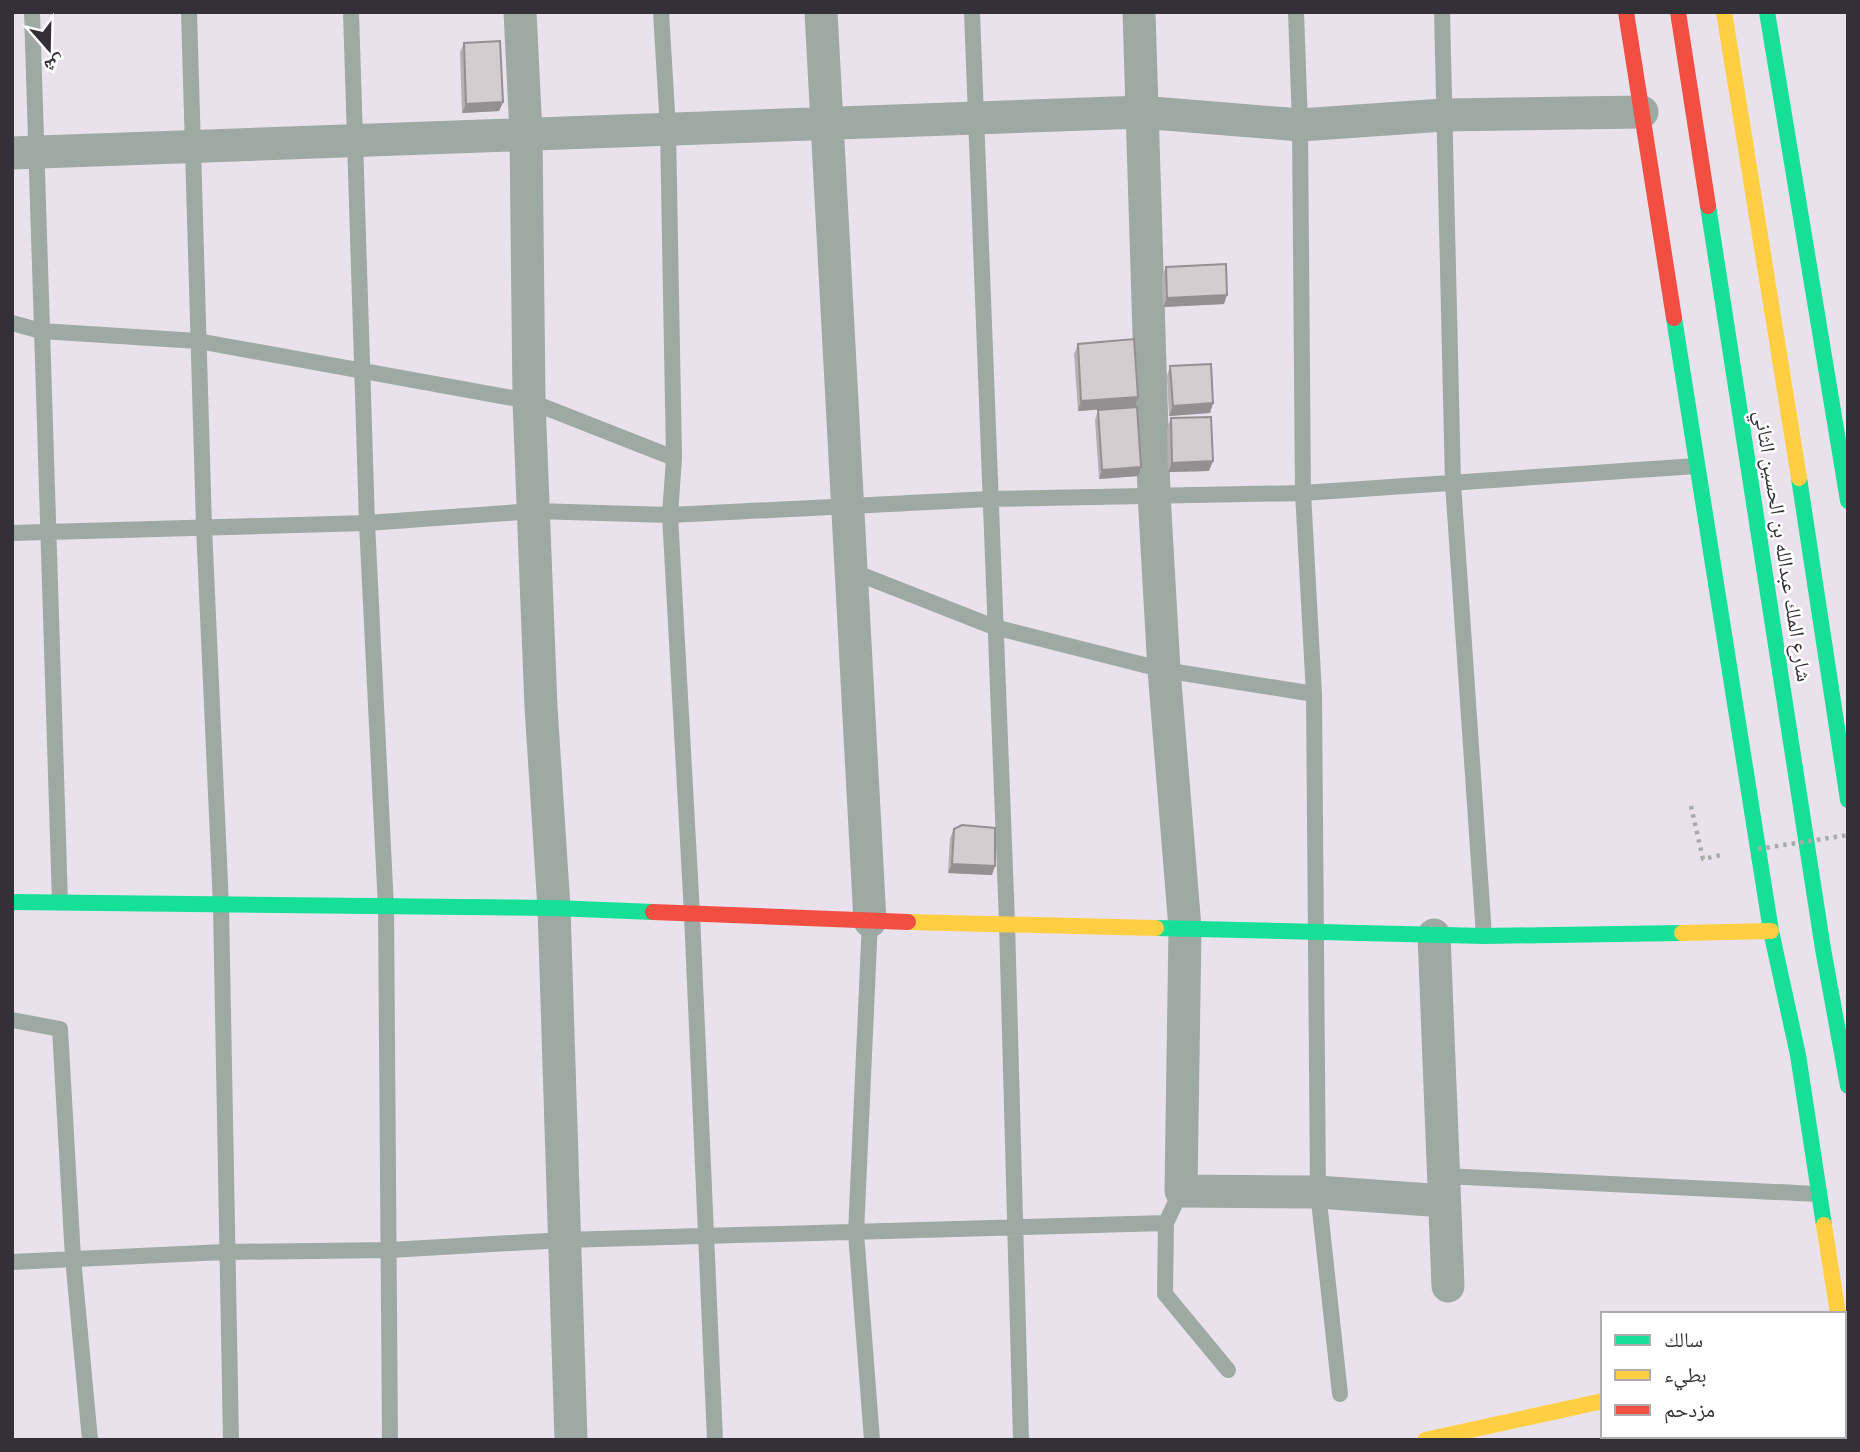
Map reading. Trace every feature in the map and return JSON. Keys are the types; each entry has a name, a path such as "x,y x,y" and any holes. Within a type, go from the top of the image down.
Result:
{"main road":[{"path":"1626,12 1696,467 1751,850 1798,1055 1838,1312"},
{"name":"شارع الملك عبدالله بن الحسين الثاني","path":"1678,12 1823,949 1848,1086"},
{"name":"شارع الملك عبدالله بن الحسين الثاني","path":"1724,12 1777,335 1848,800"},
{"path":"1767,12 1848,501"},
{"path":"12,902 554,908 870,921 1007,922 1484,936 1771,931"},
{"path":"1425,1440 1601,1401"},
{"path":"1518,1420 1524,1440"}],"street":[{"path":"520,12 526,133 529,401 554,908 571,1440"},
{"path":"821,12 850,508 849,570 870,921"},
{"path":"1139,12 1154,494 1164,670 1185,928 1181,1191 1444,1189"},
{"path":"24,153 1141,112 1300,125 1444,115 1643,112"},
{"path":"1434,935 1448,1286"}],"lane":[{"path":"32,12 24,153 41,331 60,904"},
{"path":"189,12 204,527 221,905 225,1252 231,1440"},
{"path":"351,12 367,523 386,908 390,1440"},
{"path":"661,12 668,129 674,458 670,514 692,914 715,1440"},
{"path":"972,12 1007,922 1021,1440"},
{"path":"1296,12 1300,125 1303,493 1314,694 1318,1192 1340,1394"},
{"path":"1443,12 1453,483 1484,936"},
{"path":"12,323 41,331 198,341 529,401 674,458"},
{"path":"12,533 367,523 534,511 670,514 850,508 989,499 1303,493 1696,467"},
{"path":"849,570 994,627 1164,670 1314,694"},
{"path":"870,921 856,1233 872,1440"},
{"path":"12,1020 60,1029 73,1258 90,1440"},
{"path":"1444,1189 1818,1194"},
{"path":"1181,1191 1166,1223 1165,1294 1228,1370"},
{"path":"12,1262 225,1252 390,1250 563,1240 1166,1223"}],"path":[{"path":"1690,806 1703,859 1730,854"},
{"path":"1751,850 1848,835"}],"building":[{"path":"500,41 503,102 466,104 464,43"},
{"path":"1226,264 1227,295 1167,298 1166,267"},
{"path":"1134,339 1138,397 1081,401 1078,344"},
{"path":"1211,364 1213,403 1173,406 1170,366"},
{"path":"1137,407 1141,467 1102,470 1098,410"},
{"path":"1211,417 1213,461 1172,463 1171,418"},
{"path":"962,825 995,828 995,866 952,864 954,829"}],"traffic: fast":[{"path":"1767,12 1848,501"},
{"path":"1708,206 1823,949 1848,1086"},
{"path":"1674,318 1771,931 1798,1055 1824,1225"},
{"path":"1799,478 1848,800"},
{"path":"12,902 554,908 653,912"},
{"path":"1156,928 1484,936 1682,933"}],"traffic: slow":[{"path":"1724,12 1799,478"},
{"path":"908,922 1156,928"},
{"path":"1682,933 1771,931"},
{"path":"1824,1225 1838,1312"},
{"path":"1425,1440 1601,1401"}],"traffic: jam":[{"path":"1626,12 1674,318"},
{"path":"1678,12 1708,206"},
{"path":"653,912 908,922"},
{"path":"1846,1362 1848,1371"}]}
